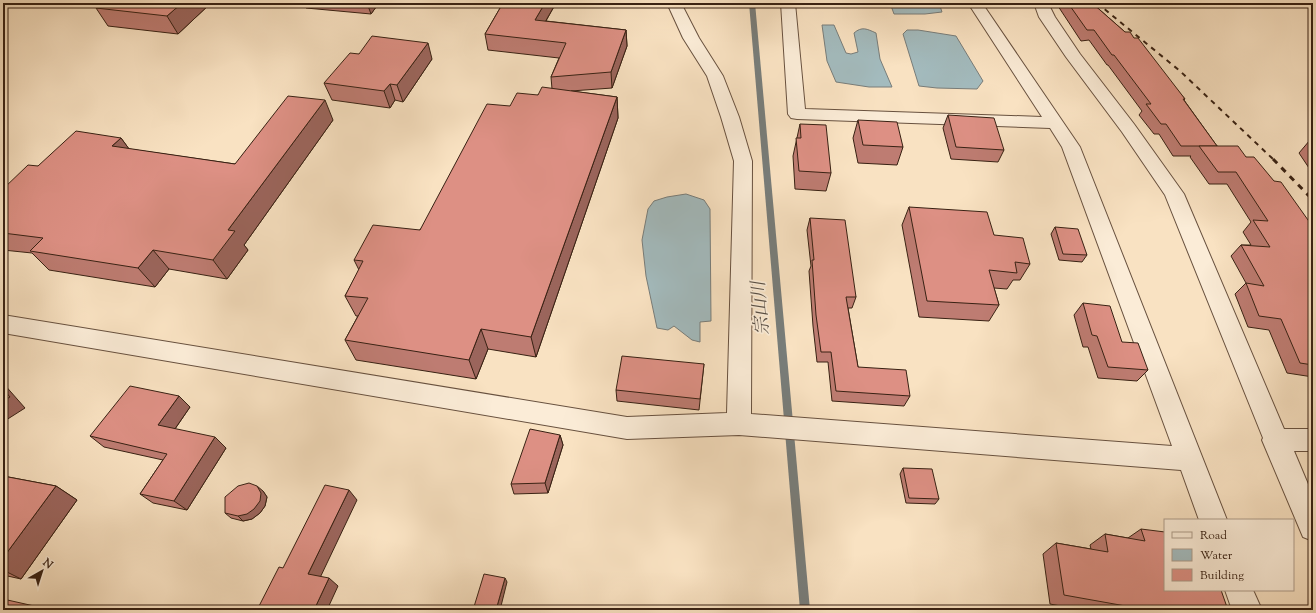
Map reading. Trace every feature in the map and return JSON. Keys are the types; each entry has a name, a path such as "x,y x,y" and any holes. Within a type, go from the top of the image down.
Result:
{"street":[{"path":"674,3 691,38 715,76 730,117 743,161 739,424"},
{"path":"788,3 797,114 1054,123"},
{"path":"975,3 1071,147 1213,519"},
{"path":"1040,3 1047,17 1074,57 1128,128 1174,194 1275,440 1313,528"},
{"path":"3,324 627,428 739,424 1190,459"},
{"path":"1275,440 1313,440"},
{"path":"1240,591 1247,610"}],"water":[{"path":"890,3 939,3 942,12 925,14 894,14"},
{"path":"822,25 834,25 846,53 851,54 858,52 854,33 860,29 867,29 876,33 880,59 892,87 869,87 836,82 827,61"},
{"path":"907,30 918,30 956,36 983,81 977,89 919,86 903,34"},
{"path":"686,194 704,200 710,209 711,321 700,322 700,342 692,340 674,326 668,330 657,328 646,276 642,240 648,209 654,201"}],"building":[{"path":"103,3 182,3 167,16 96,8"},
{"path":"503,3 545,3 535,20 626,30 611,72 551,77 566,43 485,34"},
{"path":"1068,3 1092,3 1125,32 1130,32 1134,38 1138,38 1185,99 1183,99 1217,146 1181,146 1166,124 1161,124 1146,104 1151,104 1114,55 1112,55 1094,30 1087,30"},
{"path":"372,36 428,43 397,85 390,84 384,91 324,83 350,53 359,54"},
{"path":"542,87 617,97 531,337 481,329 469,360 345,340 368,298 345,296 363,261 354,260 373,225 420,230 487,104 510,106 517,93 538,95"},
{"path":"288,96 325,100 228,230 235,231 213,260 153,250 138,268 30,251 43,238 3,233 3,189 28,165 38,166 76,131 121,138 112,146 235,164"},
{"path":"948,115 994,118 1004,150 956,147"},
{"path":"858,120 897,122 903,147 863,145"},
{"path":"800,124 826,125 831,173 799,171 796,138 801,138"},
{"path":"1199,146 1238,146 1246,157 1254,157 1274,181 1281,182 1313,227 1313,365 1300,363 1281,319 1259,316 1246,283 1264,286 1241,245 1270,247 1253,220 1268,221 1236,172 1218,172"},
{"path":"909,207 987,212 994,235 1023,238 1030,264 1015,262 1017,273 989,270 999,305 927,301"},
{"path":"810,218 845,220 856,297 846,297 858,367 906,370 910,396 836,391 831,352 821,352 816,315 812,260 814,260"},
{"path":"1055,227 1078,229 1087,255 1063,254"},
{"path":"1083,303 1110,306 1122,342 1138,343 1148,370 1108,367 1097,336 1092,335"},
{"path":"622,356 704,364 700,399 616,390"},
{"path":"130,386 179,396 158,425 215,437 174,501 140,494 167,454 90,436"},
{"path":"3,389 10,397 3,401"},
{"path":"530,429 560,435 545,483 511,484"},
{"path":"903,468 932,469 939,499 909,498"},
{"path":"3,476 56,486 3,558"},
{"path":"249,483 257,486 261,493 260,501 254,509 247,514 238,516 225,513 225,497 238,486"},
{"path":"325,485 349,490 308,574 329,578 314,610 257,610 279,567 283,568"},
{"path":"1141,529 1164,532 1164,591 1221,591 1228,610 1148,610 1064,595 1056,543 1108,552 1105,534 1145,541"},
{"path":"484,574 505,578 496,610 473,610"},
{"path":"3,599 52,610 3,610"}],"waterway":[{"name":"宗山川","path":"752,3 805,610"}],"railway":[{"path":"1097,3 1180,71 1274,160"},
{"path":"1274,160 1313,200"}]}
